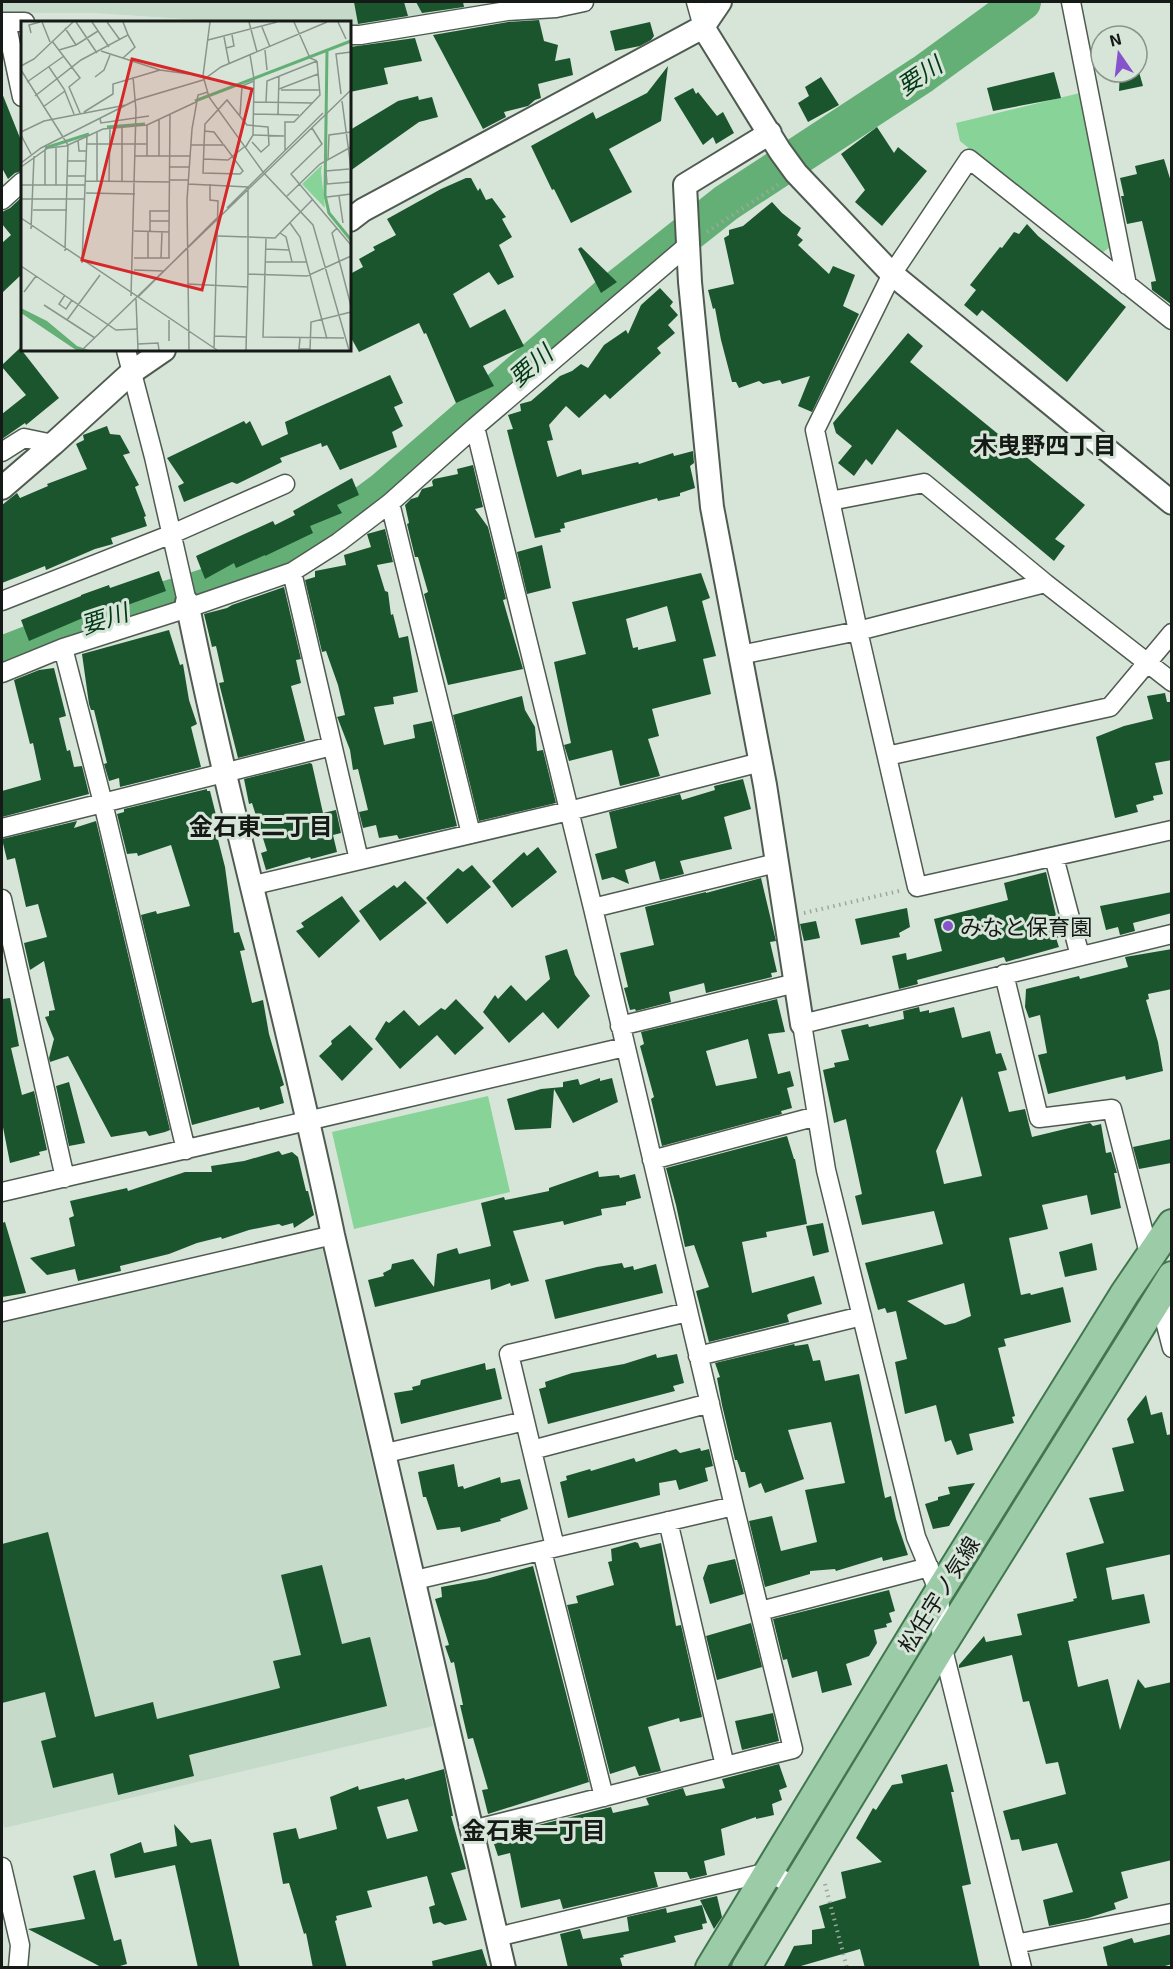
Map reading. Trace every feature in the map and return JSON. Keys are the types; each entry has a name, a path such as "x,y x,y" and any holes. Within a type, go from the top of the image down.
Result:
{"main road":[{"name":"松任宇ノ気線","path":"710,1968 768,1872 934,1580 1172,1224"},
{"name":"松任宇ノ気線","path":"746,1968 942,1645 1165,1286"}],"street":[{"path":"351,35 507,11 556,8 584,2"},
{"path":"696,2 703,27 796,173 892,274 1172,503"},
{"path":"351,219 363,210 703,27 720,2"},
{"path":"1071,2 1127,285"},
{"path":"21,22 4,22 21,93"},
{"path":"775,142 685,185 687,236 712,507 760,762 826,1170 916,1537 934,1580 942,1645 1022,1968"},
{"path":"1172,320 969,159 892,274 815,430 858,631 917,887 1172,830"},
{"path":"2,200 21,183"},
{"path":"2,673 186,600 292,572 339,542 390,503 687,236"},
{"path":"126,351 172,534 250,886 309,1121 333,1235 386,1453 504,1968"},
{"path":"2,488 132,372 163,351"},
{"path":"472,1830 793,1749 593,908 475,427"},
{"path":"2,452 24,438 53,444"},
{"path":"830,501 924,483 1045,584 1172,682"},
{"path":"2,601 172,534 285,484"},
{"path":"390,503 471,834"},
{"path":"292,572 358,860"},
{"path":"740,655 858,631 1045,584"},
{"path":"887,756 1110,707 1172,633"},
{"path":"63,648 103,802 186,1149"},
{"path":"2,828 332,746"},
{"path":"250,886 568,811 760,762"},
{"path":"1053,856 1080,956"},
{"path":"593,908 777,863"},
{"path":"2,899 65,1178"},
{"path":"802,1024 1172,934"},
{"path":"1004,974 1039,1118 1112,1108 1150,1257 1165,1286 1172,1348"},
{"path":"620,1026 796,983"},
{"path":"2,1192 626,1047"},
{"path":"652,1160 817,1116"},
{"path":"2,1312 333,1235"},
{"path":"604,1797 548,1549 532,1450 509,1354 688,1312"},
{"path":"698,1356 862,1316"},
{"path":"532,1450 710,1403"},
{"path":"386,1453 525,1421"},
{"path":"415,1580 734,1506"},
{"path":"668,1521 725,1766"},
{"path":"760,1611 934,1580"},
{"path":"2,1867 20,1945 18,1968"},
{"path":"497,1937 768,1872 801,1877"},
{"path":"1016,1944 1172,1913"}],"path":[{"path":"687,236 796,173"},
{"path":"785,917 917,887"},
{"path":"801,1877 826,1886 847,1968"}],"shaded area":[{"path":"2,2 561,2 351,29 351,21 216,21 96,13 2,13"},
{"path":"322,1248 433,1726 4,1828 2,1818 2,1321"}],"green space":[{"path":"1080,93 1112,246 1100,254 960,141 956,123"},
{"path":"488,1096 510,1192 354,1229 332,1132"}],"building":[{"path":"354,2 404,2 408,16 358,24"},
{"path":"416,2 463,2 464,7 422,13"},
{"path":"539,20 544,41 558,45 555,61 570,58 573,75 538,84 541,98 528,106 504,112 506,117 483,129 433,35 508,22"},
{"path":"650,22 654,36 651,40 640,46 615,51 610,31"},
{"path":"415,38 422,61 384,68 388,84 351,92 351,47"},
{"path":"668,66 661,121 609,149 632,192 571,223 531,146 593,112 596,119 647,93"},
{"path":"1054,72 1061,98 993,111 987,88"},
{"path":"821,77 839,105 808,122 798,103 809,96 805,87"},
{"path":"1119,84 1142,84 1143,86 1119,91"},
{"path":"693,88 717,116 723,112 734,133 716,144 713,137 703,145 674,98"},
{"path":"2,93 21,140 21,171 8,179 2,168"},
{"path":"418,96 419,100 432,97 438,117 419,122 351,170 351,129 398,101"},
{"path":"877,127 894,153 898,147 927,171 882,226 855,202 865,190 841,154"},
{"path":"1164,159 1172,185 1172,305 1152,290 1151,282 1156,281 1142,221 1127,224 1120,178 1137,174 1135,166"},
{"path":"471,178 478,191 480,188 486,200 492,198 506,217 502,219 512,237 499,245 514,277 498,285 489,272 453,294 470,328 505,309 524,346 483,366 494,386 456,403 426,333 424,334 419,323 359,352 351,338 351,273 363,267 359,259 375,250 373,247 396,235 387,219 441,189"},
{"path":"21,198 21,275 2,293 2,243 11,235 2,224 2,212"},
{"path":"772,202 801,228 797,235 803,240 798,245 829,274 833,266 855,275 843,306 859,314 812,412 798,406 810,376 782,384 780,380 763,384 759,381 739,388 736,382 732,382 715,308 713,309 708,290 734,284 724,238 729,235 729,230 743,226"},
{"path":"1027,224 1038,236 1126,307 1067,382 982,310 977,316 964,305 976,290 970,285 1014,232 1019,234"},
{"path":"581,247 617,282 601,293 578,249"},
{"path":"660,288 673,302 670,306 678,315 668,325 675,333 657,348 661,353 610,399 605,394 579,418 566,406 549,425 553,440 547,441 557,477 581,469 582,475 638,462 639,464 673,453 674,456 693,451 694,463 690,466 695,488 680,493 680,496 658,501 657,498 564,523 565,528 560,529 561,532 535,538 507,430 513,429 508,415 521,411 520,404 531,401 560,376 581,364 588,368 604,345 626,330 628,334 641,305"},
{"path":"908,333 923,346 910,362 1085,505 1055,539 1065,546 1054,561 897,429 872,465 866,459 854,476 838,463 852,446 836,433 833,423"},
{"path":"20,348 59,398 26,425 25,423 2,439 2,414 26,395 2,365"},
{"path":"390,375 403,403 394,407 403,426 392,432 397,447 340,470 327,445 322,447 321,443 280,458 282,462 237,484 232,482 184,502 178,486 184,483 167,458 244,421 246,424 250,421 262,446 288,434 285,422"},
{"path":"107,426 110,434 120,435 130,453 123,455 139,485 135,487 146,516 144,517 147,526 111,538 113,544 95,549 46,570 45,566 2,583 2,505 17,493 20,498 48,486 47,484 87,469 76,444 84,440 83,435"},
{"path":"473,465 483,507 475,509 488,527 506,599 503,600 523,669 448,685 424,594 428,592 418,557 415,557 407,524 409,523 405,505 411,499 418,497 422,489 433,486 434,479 458,474 457,469"},
{"path":"352,478 359,495 337,505 342,513 310,526 313,533 236,568 234,563 205,579 196,556 273,521 275,525 295,515 293,511"},
{"path":"385,529 393,562 377,565 385,591 388,592 391,615 393,614 399,638 408,636 418,692 393,697 394,704 374,707 384,745 415,738 413,725 432,721 457,826 399,839 397,835 379,838 376,825 363,828 359,812 368,810 358,769 353,770 350,750 337,717 345,715 338,685 326,651 322,652 305,580 315,577 315,571 346,565 344,555 371,547 367,534"},
{"path":"542,545 551,588 527,594 517,552"},
{"path":"159,571 166,591 122,607 120,602 29,641 21,620 109,585 110,588"},
{"path":"701,573 710,598 702,601 716,656 703,659 711,694 652,709 659,736 648,739 660,776 620,786 612,750 569,761 564,745 571,743 554,662 586,654 572,602","holes":["667,606 676,641 638,650 638,647 633,648 626,619"]},
{"path":"284,587 301,659 296,660 301,683 291,686 305,741 238,758 219,683 224,682 216,646 212,647 204,614"},
{"path":"169,630 180,665 183,664 189,700 197,724 191,727 201,767 120,787 119,778 109,781 104,764 107,763 94,710 91,710 89,704 82,654"},
{"path":"54,668 66,716 59,718 67,751 70,750 74,767 82,766 89,794 2,817 2,791 41,780 33,743 30,744 14,680 39,670"},
{"path":"1165,693 1167,702 1172,702 1172,760 1155,763 1163,794 1153,796 1154,800 1136,805 1138,812 1115,818 1096,737 1124,726 1153,719 1147,696"},
{"path":"522,696 525,710 535,727 537,751 543,750 556,803 479,821 453,715"},
{"path":"310,763 323,813 336,810 341,833 333,835 337,852 266,870 261,853 267,851 252,803 249,804 244,779"},
{"path":"743,779 751,809 724,817 732,849 680,861 684,874 660,880 655,861 625,870 629,884 613,877 602,880 595,854 617,848 609,812 680,794 682,800 715,790 714,786"},
{"path":"207,789 210,791 216,815 212,816 225,867 234,933 239,932 245,950 240,951 252,1003 263,1000 269,1034 284,1085 280,1087 284,1103 260,1110 259,1107 192,1125 141,915 156,911 157,914 190,906 171,845 138,856 137,853 127,854 117,814 124,812 124,809"},
{"path":"77,821 74,828 96,821 170,1130 165,1132 149,1136 146,1131 111,1137 68,1056 50,1062 54,1039 45,1017 49,1016 49,1011 55,1010 44,961 30,970 24,943 47,937 38,904 26,907 15,858 7,860 2,839"},
{"path":"538,847 557,872 512,908 492,881 524,852 527,856"},
{"path":"472,865 491,887 447,924 426,898 458,868 463,872"},
{"path":"1046,872 1061,937 1056,938 1059,947 1006,962 1004,957 917,980 918,984 899,989 892,956 906,953 907,960 942,951 934,919 1008,900 1004,883"},
{"path":"761,878 776,941 770,942 777,972 771,973 772,977 706,993 704,983 669,992 671,1002 636,1011 635,1009 630,1010 624,988 628,987 620,953 654,945 645,907"},
{"path":"405,881 427,903 380,941 359,911 394,885 397,888"},
{"path":"1172,892 1172,913 1133,923 1135,931 1120,935 1118,927 1106,930 1100,906"},
{"path":"342,896 360,921 319,958 296,931 304,927 301,923"},
{"path":"907,908 910,927 899,933 900,937 861,945 855,919"},
{"path":"816,921 820,938 804,941 800,924"},
{"path":"567,949 575,975 590,996 558,1029 543,1012 509,1043 483,1012 495,995 498,999 511,985 526,1001 550,979 545,956"},
{"path":"1172,949 1172,989 1148,994 1149,999 1146,1000 1158,1042 1163,1071 1126,1080 1125,1076 1048,1094 1038,1055 1047,1053 1040,1015 1029,1018 1025,1007 1026,989 1128,967 1125,957"},
{"path":"10,998 19,1046 11,1048 22,1095 34,1091 47,1150 39,1152 40,1155 10,1163 2,1122 2,999"},
{"path":"456,999 484,1028 455,1055 437,1035 400,1069 375,1039 386,1021 389,1023 404,1010 419,1026 441,1008 445,1010"},
{"path":"777,999 785,1032 768,1034 778,1074 790,1071 794,1086 787,1088 792,1108 781,1111 782,1114 662,1146 651,1099 654,1097 640,1046 644,1044 641,1032","holes":["748,1039 757,1078 716,1086 706,1051"]},
{"path":"919,1007 920,1012 929,1010 929,1013 954,1007 962,1038 990,1031 996,1054 1001,1053 1007,1070 998,1072 1009,1112 1025,1109 1032,1137 1090,1123 1093,1126 1101,1124 1106,1153 1111,1152 1117,1173 1114,1173 1121,1208 1091,1215 1087,1195 1042,1205 1048,1229 1009,1238 1021,1295 1030,1293 1031,1295 1063,1287 1071,1322 1004,1339 1006,1346 998,1348 1015,1416 1012,1417 1014,1423 969,1434 973,1450 957,1455 951,1440 945,1442 936,1405 905,1414 895,1362 907,1359 896,1311 887,1313 885,1308 878,1310 865,1263 943,1244 934,1211 862,1225 855,1196 862,1194 846,1119 834,1123 823,1070 835,1067 834,1063 849,1060 841,1030 868,1024 869,1027 904,1019 903,1011","holes":["962,1096 982,1176 944,1184 936,1151","964,1283 971,1316 955,1323 945,1325 907,1301"]},
{"path":"350,1025 373,1049 342,1081 319,1056 332,1044 331,1041"},
{"path":"600,1078 600,1081 612,1078 618,1102 573,1123 554,1089 551,1128 515,1130 507,1099 541,1089 563,1087 563,1082 578,1079 580,1085"},
{"path":"69,1082 85,1143 69,1146 56,1086"},
{"path":"787,1136 795,1159 807,1224 766,1232 767,1237 742,1242 752,1293 814,1276 822,1304 790,1313 787,1315 789,1322 709,1342 696,1291 709,1287 694,1245 685,1247 666,1168"},
{"path":"1171,1139 1171,1163 1139,1169 1133,1147"},
{"path":"279,1151 282,1155 292,1152 298,1157 314,1215 294,1228 293,1223 249,1230 120,1266 121,1271 78,1281 75,1269 47,1275 30,1258 75,1246 69,1218 74,1216 70,1201 127,1188 128,1191 185,1172 212,1172 211,1166 244,1161"},
{"path":"598,1171 599,1177 619,1175 620,1178 635,1174 641,1198 626,1202 626,1205 601,1209 602,1215 564,1225 563,1221 513,1231 529,1281 511,1286 510,1283 491,1290 490,1279 375,1307 368,1280 384,1276 383,1273 391,1269 392,1264 413,1259 434,1287 437,1254 457,1248 459,1254 491,1246 481,1203 504,1197 505,1200 549,1191 549,1188"},
{"path":"5,1222 26,1293 2,1297 2,1223"},
{"path":"823,1223 829,1252 813,1256 806,1226"},
{"path":"1092,1243 1097,1270 1065,1277 1059,1252"},
{"path":"622,1263 624,1268 633,1266 634,1270 656,1264 663,1293 555,1319 545,1280"},
{"path":"794,1344 795,1346 808,1344 813,1361 820,1360 825,1381 859,1374 885,1498 891,1496 908,1555 883,1561 882,1557 836,1571 835,1569 810,1571 810,1574 765,1587 749,1521 772,1516 781,1551 817,1542 805,1490 845,1483 831,1422 788,1430 804,1479 765,1493 761,1483 749,1488 745,1472 741,1472 735,1460 717,1378 720,1377 715,1363"},
{"path":"656,1354 657,1358 677,1354 684,1383 673,1386 675,1391 548,1424 539,1389 546,1387 545,1382 572,1373 624,1364"},
{"path":"485,1363 486,1370 495,1368 502,1399 401,1424 394,1393 413,1390 412,1387 420,1385 421,1380"},
{"path":"1146,1395 1151,1415 1162,1412 1167,1435 1172,1434 1172,1554 1106,1568 1112,1600 1144,1594 1150,1623 1068,1641 1078,1687 1108,1679 1120,1730 1138,1679 1145,1688 1172,1682 1172,1860 1121,1872 1128,1898 1114,1903 1116,1909 1088,1918 1049,1926 1043,1900 1073,1892 1057,1843 1022,1851 1019,1839 1011,1840 1003,1811 1066,1794 1058,1762 1046,1764 1029,1701 1023,1702 1012,1655 959,1668 959,1665 984,1636 986,1642 1022,1635 1017,1614 1074,1601 1073,1599 1077,1598 1066,1553 1104,1543 1089,1498 1124,1491 1112,1448 1134,1443 1127,1419"},
{"path":"700,1448 701,1451 709,1449 713,1466 705,1468 708,1481 679,1490 676,1480 659,1483 660,1495 568,1518 560,1482 567,1480 566,1476 634,1458 636,1462 676,1449 680,1453"},
{"path":"454,1464 458,1487 463,1486 464,1489 500,1477 501,1483 520,1479 528,1509 500,1519 501,1521 461,1532 460,1527 437,1530 426,1497 423,1497 418,1472"},
{"path":"975,1483 949,1526 933,1529 925,1504 950,1494 948,1487"},
{"path":"48,1532 95,1717 153,1702 157,1719 280,1688 273,1661 301,1655 281,1575 322,1565 342,1644 370,1637 387,1706 189,1755 194,1776 118,1795 113,1773 53,1788 41,1741 56,1737 45,1692 2,1703 2,1544"},
{"path":"635,1542 640,1548 661,1543 676,1626 681,1625 702,1717 680,1722 679,1718 648,1727 661,1771 639,1776 635,1766 610,1774 567,1605 578,1603 576,1596 614,1585 608,1562 612,1561 611,1549"},
{"path":"735,1559 744,1594 710,1604 703,1578 708,1565"},
{"path":"533,1566 589,1782 488,1814 482,1790 488,1789 473,1738 468,1739 454,1662 451,1663 445,1646 449,1645 435,1599 442,1597 441,1587 486,1579"},
{"path":"889,1590 895,1611 889,1613 892,1622 886,1624 887,1627 874,1630 877,1643 869,1656 846,1664 852,1685 822,1693 817,1671 792,1678 787,1659 783,1660 773,1619"},
{"path":"751,1623 762,1667 717,1680 706,1636"},
{"path":"773,1713 779,1741 742,1750 735,1721"},
{"path":"779,1764 787,1787 779,1790 782,1800 772,1804 774,1815 756,1819 756,1817 721,1829 725,1855 704,1861 707,1875 690,1879 687,1872 654,1872 658,1887 563,1909 560,1899 521,1908 510,1853 498,1856 492,1838 611,1807 613,1813 649,1805 646,1798 683,1788 686,1796 725,1788 722,1779"},
{"path":"947,1764 971,1884 962,1886 980,1968 865,1968 860,1949 794,1968 783,1968 794,1946 812,1944 812,1930 825,1928 819,1906 846,1898 841,1872 882,1862 856,1838 873,1808 876,1810 892,1785 903,1783 901,1775"},
{"path":"444,1769 453,1816 451,1816 466,1869 451,1873 467,1920 445,1925 440,1922 433,1924 429,1907 435,1905 427,1876 367,1891 372,1907 336,1916 335,1921 347,1968 313,1968 306,1933 304,1934 289,1883 283,1884 273,1833 296,1828 299,1839 337,1829 330,1797 358,1786 359,1790 404,1778 405,1780","holes":["408,1799 418,1831 387,1839 377,1807"]},
{"path":"174,1824 191,1843 211,1839 240,1968 198,1968 175,1865 115,1878 110,1854 141,1842 144,1853 177,1846"},
{"path":"95,1870 114,1941 121,1939 127,1964 113,1968 103,1968 28,1929 85,1919 73,1876"},
{"path":"717,1896 722,1917 714,1929 700,1900"},
{"path":"702,1905 707,1923 702,1924 703,1929 674,1936 676,1942 623,1955 624,1957 620,1958 623,1968 568,1968 560,1934 580,1929 583,1939 629,1931 627,1917 666,1908 667,1913"},
{"path":"1172,1934 1172,1964 1158,1968 1108,1968 1103,1947 1132,1938 1134,1943"},
{"path":"482,1949 488,1968 433,1968 432,1961"}],"waterway":[{"name":"要川","path":"2,655 59,633 279,563 302,551 383,491 606,298 726,203 923,74 1022,2"}],"place":[{"name":"みなと保育園","path":"948,926"}],"district":[{"name":"木曳野四丁目","path":"1045,444"},
{"name":"金石東二丁目","path":"261,825"},
{"name":"金石東一丁目","path":"534,1829"}]}
